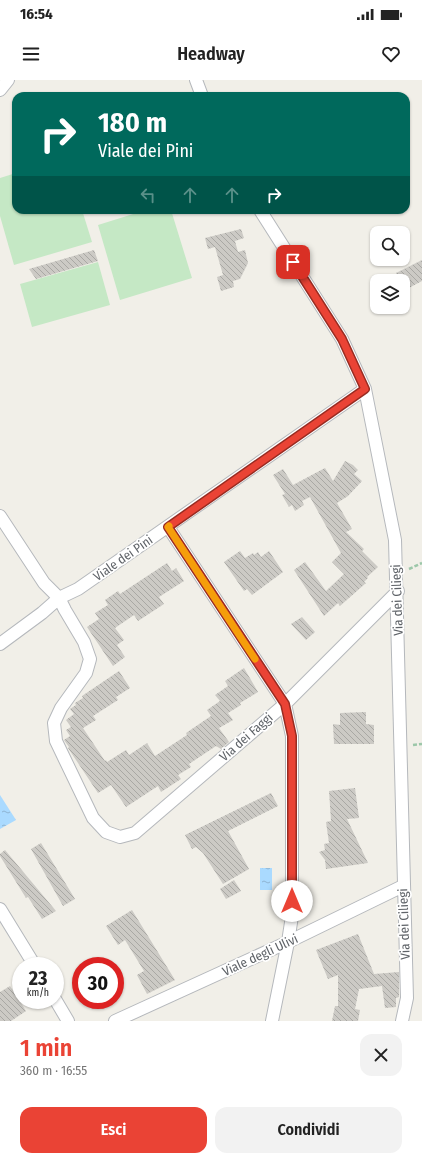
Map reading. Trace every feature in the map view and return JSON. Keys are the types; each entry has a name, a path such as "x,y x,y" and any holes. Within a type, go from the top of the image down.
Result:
{"street":[{"path":"0,90 8,80"},
{"path":"199,82 201,92"},
{"name":"Via dei Ciliegi","path":"263,214 342,339 365,389 396,540 403,886 407,998 402,1021"},
{"name":"Viale dei Pini","path":"0,644 42,613 59,598 78,589 365,389"},
{"path":"0,516 44,584 59,598"},
{"path":"168,527 285,704 292,736 292,916 272,1021"},
{"name":"Via dei Faggi","path":"59,598 84,642 90,659 86,673 61,708 54,723 56,741 93,818 106,832 120,837 135,834 285,704 398,591"},
{"name":"Viale degli Ulivi","path":"115,1021 288,942 403,886"},
{"path":"0,909 29,957"},
{"path":"61,1009 68,1021"}],"green space":[{"path":"12,174 12,214 83,214 92,242 14,265 0,216 0,178"},
{"path":"133,214 172,214 192,278 120,300 98,225"},
{"path":"98,262 110,305 32,327 20,284"}],"water":[{"path":"0,795 16,820 0,829"},
{"path":"260,868 272,868 272,890 260,890"}],"building":[{"path":"241,229 244,238 235,241 238,252 245,250 248,263 240,279 233,281 234,287 221,291 217,277 223,275 215,247 208,249 205,238"},
{"path":"94,250 98,261 36,279 29,269"},
{"path":"422,260 422,281 410,287 410,274 396,273"},
{"path":"345,461 353,465 358,470 354,474 362,481 348,496 337,503 352,529 346,532 364,549 362,551 378,567 367,577 368,578 364,582 366,583 340,606 338,603 324,616 294,570 305,562 326,591 344,574 332,562 341,553 310,497 302,501 304,505 295,511 292,505 289,507 282,495 285,494 273,475 283,469 293,485 325,468 333,481"},
{"path":"240,551 245,558 258,552 261,557 269,551 283,572 252,595 247,589 244,591 224,562"},
{"path":"167,563 172,571 176,568 184,581 159,597 164,604 138,621 134,615 115,628 124,640 117,645 125,657 113,666 87,627 99,619 95,613 108,605 105,600 118,591 120,594"},
{"path":"302,617 315,632 306,640 291,624"},
{"path":"244,668 258,692 240,703 241,705 228,713 233,720 219,728 229,742 221,749 216,746 189,764 191,767 178,775 181,779 161,792 158,786 126,807 111,785 98,793 64,740 70,736 66,730 71,727 66,720 74,714 70,709 76,705 75,703 83,698 82,696 119,671 130,688 116,697 118,700 93,716 96,720 83,728 107,762 126,750 129,755 147,743 155,756 187,735 186,733 211,716 207,710 220,701 215,695 228,686 225,681"},
{"path":"366,712 366,724 374,725 374,744 334,744 333,724 340,725 340,713"},
{"path":"355,788 359,818 347,819 368,863 326,869 325,860 319,852 325,850 324,844 329,843 326,822 331,821 329,791"},
{"path":"271,793 278,806 228,831 249,869 223,884 203,853 196,847 192,849 185,835"},
{"path":"41,843 75,899 63,906 31,849"},
{"path":"5,850 56,911 42,919 28,897 26,898 0,856 0,854"},
{"path":"234,880 241,891 226,899 220,889"},
{"path":"132,910 175,980 147,994 137,975 144,971 125,940 118,945 106,926"},
{"path":"358,934 374,974 399,972 399,997 396,998 396,1007 385,1008 382,986 359,989 355,1009 360,1010 358,1021 332,1021 335,1006 338,1006 338,975 328,979 316,950"},
{"path":"10,986 12,989 12,1009 25,1009 26,1011 11,1021 0,1021 0,992"}],"slow traffic":[{"path":"169,526 168,527 255,659"}],"route":[{"path":"292,901 292,736 285,704 168,527 365,389 342,339 293,262"}]}
